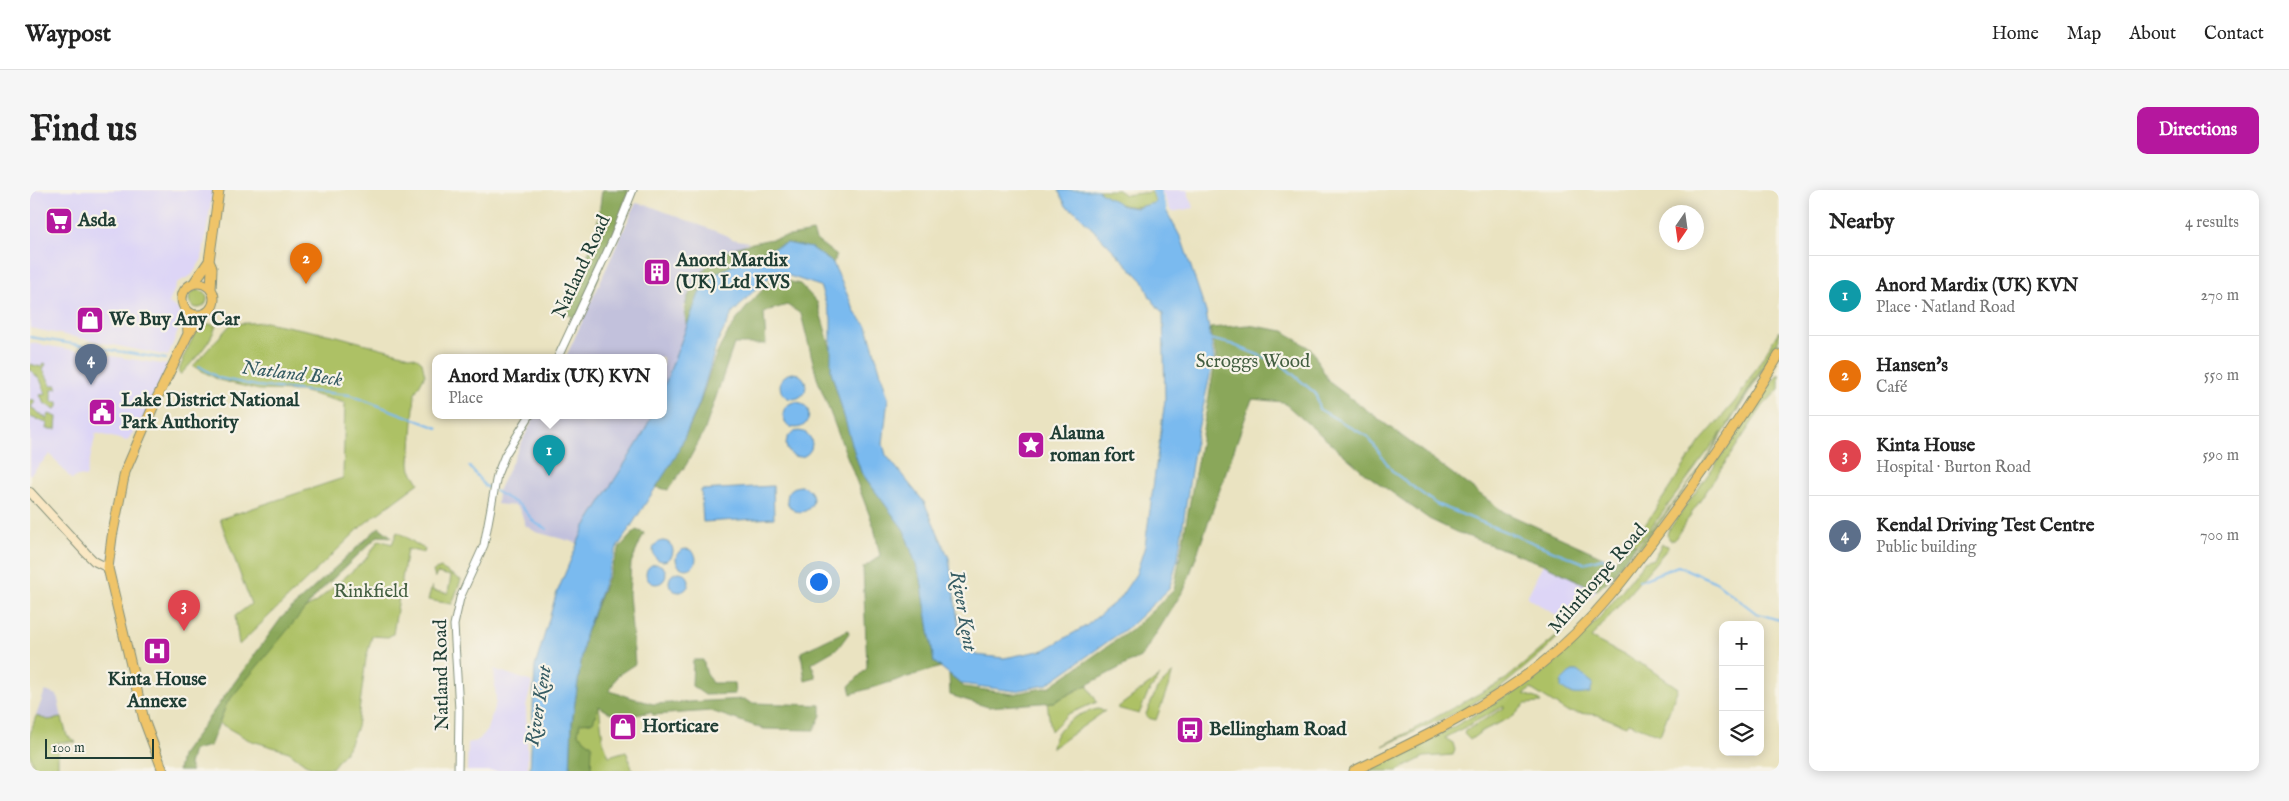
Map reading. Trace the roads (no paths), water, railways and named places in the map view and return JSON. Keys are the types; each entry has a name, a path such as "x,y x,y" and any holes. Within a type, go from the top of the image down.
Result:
{"main road":[{"path":"188,334 187,310 183,302 183,294 193,284 209,261 219,190"},
{"path":"163,771 144,720 108,568 125,472 151,411 188,334 202,314 213,304 211,290 212,268 209,261"},
{"path":"193,284 203,284 211,290"},
{"path":"187,310 194,314 202,314"},
{"name":"Milnthorpe Road","path":"1354,771 1496,696 1541,664 1583,627 1642,555 1708,466 1779,356"},
{"path":"30,492 94,561 108,568"}],"street":[{"name":"Natland Road","path":"559,354 614,236 633,190"},
{"name":"Natland Road","path":"458,771 459,701 454,625 460,598 484,544 492,494 504,455 527,419"}],"water":[{"name":"River Kent","path":"1058,190 1097,190 1123,206 1136,208 1161,201 1182,240 1206,312 1214,358 1196,438 1178,558 1169,589 1130,626 1046,685 1014,691 962,684 934,662 921,579 904,530 861,472 854,451 831,371 831,318 820,286 777,272 760,284 732,314 717,343 699,404 676,456 617,548 585,635 572,722 570,771 530,771 535,667 556,595 584,528 641,438 650,419 667,419 667,378 699,294 716,274 751,256 787,243 811,248 833,263 856,314 867,326 888,398 883,444 886,455 924,502 949,558 961,642 976,655 1004,658 1044,650 1086,626 1119,599 1136,574 1145,546 1165,400 1163,314 1150,297 1143,281 1076,212 1066,206"},
{"path":"793,373 802,377 806,386 802,395 793,399 784,395 780,386 784,377"},
{"path":"796,402 805,406 809,415 805,424 796,428 787,424 783,415 787,406"},
{"path":"799,431 808,435 812,444 808,453 799,457 790,453 786,444 790,435"},
{"path":"773,486 774,518 703,522 701,490"},
{"path":"800,486 809,490 813,499 809,508 800,512 791,508 787,499 791,490"},
{"path":"663,541 670,544 673,551 670,558 663,561 656,558 653,551 656,544"},
{"path":"686,549 693,552 696,559 693,566 686,569 679,566 676,559 679,552"},
{"path":"656,564 663,567 666,574 663,581 656,584 649,581 646,574 649,567"},
{"path":"679,572 686,575 689,582 686,589 679,592 672,589 669,582 672,575"},
{"path":"1572,671 1577,671 1593,683 1590,693 1570,693 1561,687 1561,682"}],"waterway":[{"path":"1156,190 1163,210"},
{"name":"Natland Beck","path":"30,337 166,359"},
{"path":"1209,339 1231,344 1281,364 1316,394 1319,409 1368,437 1393,472 1436,504 1584,563 1602,558 1613,565"},
{"name":"Natland Beck","path":"199,366 219,378 257,386 350,395 438,428"},
{"name":"Natland Beck","path":"469,466 485,486 491,489"},
{"name":"Natland Beck","path":"495,491 521,506 535,523 547,529"},
{"path":"1639,581 1678,566 1716,582 1756,613 1779,620"}],"place":[{"name":"Asda","path":"59,221"},
{"name":"Anord Mardix (UK) Ltd KVS","path":"657,272"},
{"name":"Hansen's","path":"306,284"},
{"name":"We Buy Any Car","path":"90,320"},
{"name":"Kendal Driving Test Centre","path":"91,385"},
{"name":"Lake District National Park Authority","path":"102,412"},
{"name":"Alauna roman fort","path":"1031,445"},
{"name":"Anord Mardix (UK) KVN","path":"549,476"},
{"name":"Kinta House","path":"184,631"},
{"name":"Kinta House Annexe","path":"157,651"},
{"name":"Horticare","path":"623,727"},
{"name":"Bellingham Road","path":"1190,730"}],"park label":[{"name":"Scroggs Wood","path":"1253,362"},
{"name":"Rinkfield","path":"371,592"}]}
